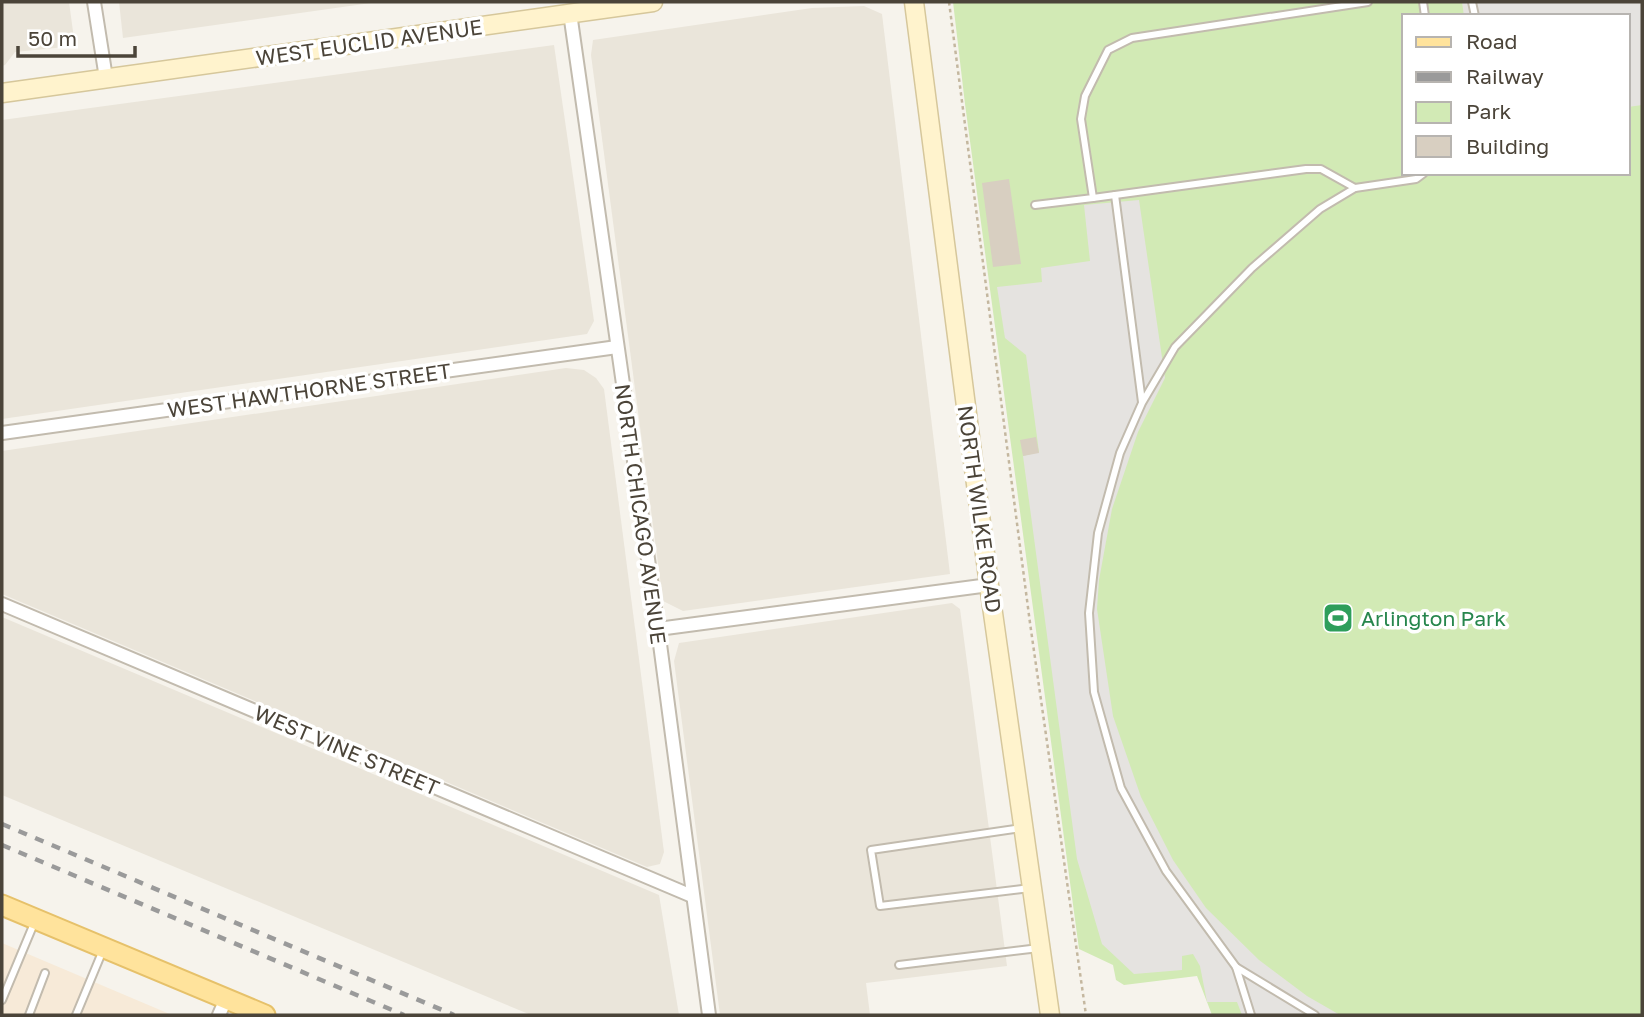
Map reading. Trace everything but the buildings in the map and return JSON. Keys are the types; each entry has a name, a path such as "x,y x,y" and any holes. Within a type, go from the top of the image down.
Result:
{"main road":[{"name":"WEST EUCLID AVENUE","path":"2,93 653,2"},
{"name":"NORTH WILKE ROAD","path":"914,2 989,585 1050,1015"},
{"path":"2,905 104,948 222,1007 265,1015"}],"street":[{"path":"94,2 106,78"},
{"name":"NORTH CHICAGO AVENUE","path":"570,13 658,629 709,1015"},
{"name":"WEST HAWTHORNE STREET","path":"2,433 617,347"},
{"path":"658,629 989,585"},
{"name":"WEST VINE STREET","path":"2,604 692,896"}],"lane":[{"path":"1093,198 1081,120 1085,96 1108,50 1132,37 1368,2"},
{"path":"1035,205 1306,169 1321,169 1354,188"},
{"path":"1251,1015 1236,967 1166,872 1121,788 1094,692 1089,613 1098,533 1120,453 1142,403 1175,347 1252,268 1320,209 1354,188 1416,179 1421,175"},
{"path":"1115,195 1142,403"},
{"path":"1023,828 871,850 880,906 1032,887"},
{"path":"2,1000 36,919"},
{"path":"76,1015 104,948"},
{"path":"899,965 1041,948"},
{"path":"1236,967 1315,1015"},
{"path":"29,1015 45,973"}],"path":[{"path":"949,2 1030,624 1086,1015"}],"shaded area":[{"path":"2,2 69,2 75,46 15,52 2,66"},
{"path":"119,2 378,2 123,38"},
{"path":"1462,2 1642,2 1642,105 1630,107 1630,14 1464,14"},
{"path":"864,6 882,14 950,574 683,611 663,601 591,55 593,40 812,8"},
{"path":"554,45 594,321 587,334 2,419 2,120"},
{"path":"1139,200 1165,378 1138,432 1112,509 1099,580 1097,609 1113,716 1141,797 1173,860 1206,908 1259,960 1307,996 1340,1015 1242,1015 1237,1002 1207,1002 1200,966 1193,954 1182,956 1182,970 1134,974 1102,944 1077,859 1023,456 1039,452 1026,355 1005,338 997,287 1042,282 1041,268 1090,261 1084,205"},
{"path":"566,368 584,370 596,378 604,389 664,852 660,864 647,867 2,594 2,451"},
{"path":"952,603 960,609 1007,966 866,983 870,1015 720,1015 674,661 679,643"},
{"path":"2,617 659,895 679,1015 531,1015 2,795"},
{"path":"2,943 172,1015 2,1015"}],"green space":[{"name":"Arlington Park","path":"953,2 1642,2 1642,1015 1212,1015 1197,976 1124,985 1116,980 1113,965 1079,949"}],"railway":[{"path":"2,824 454,1015"},
{"path":"2,845 404,1015"}],"place":[{"name":"Arlington Park","path":"1338,618"}]}
